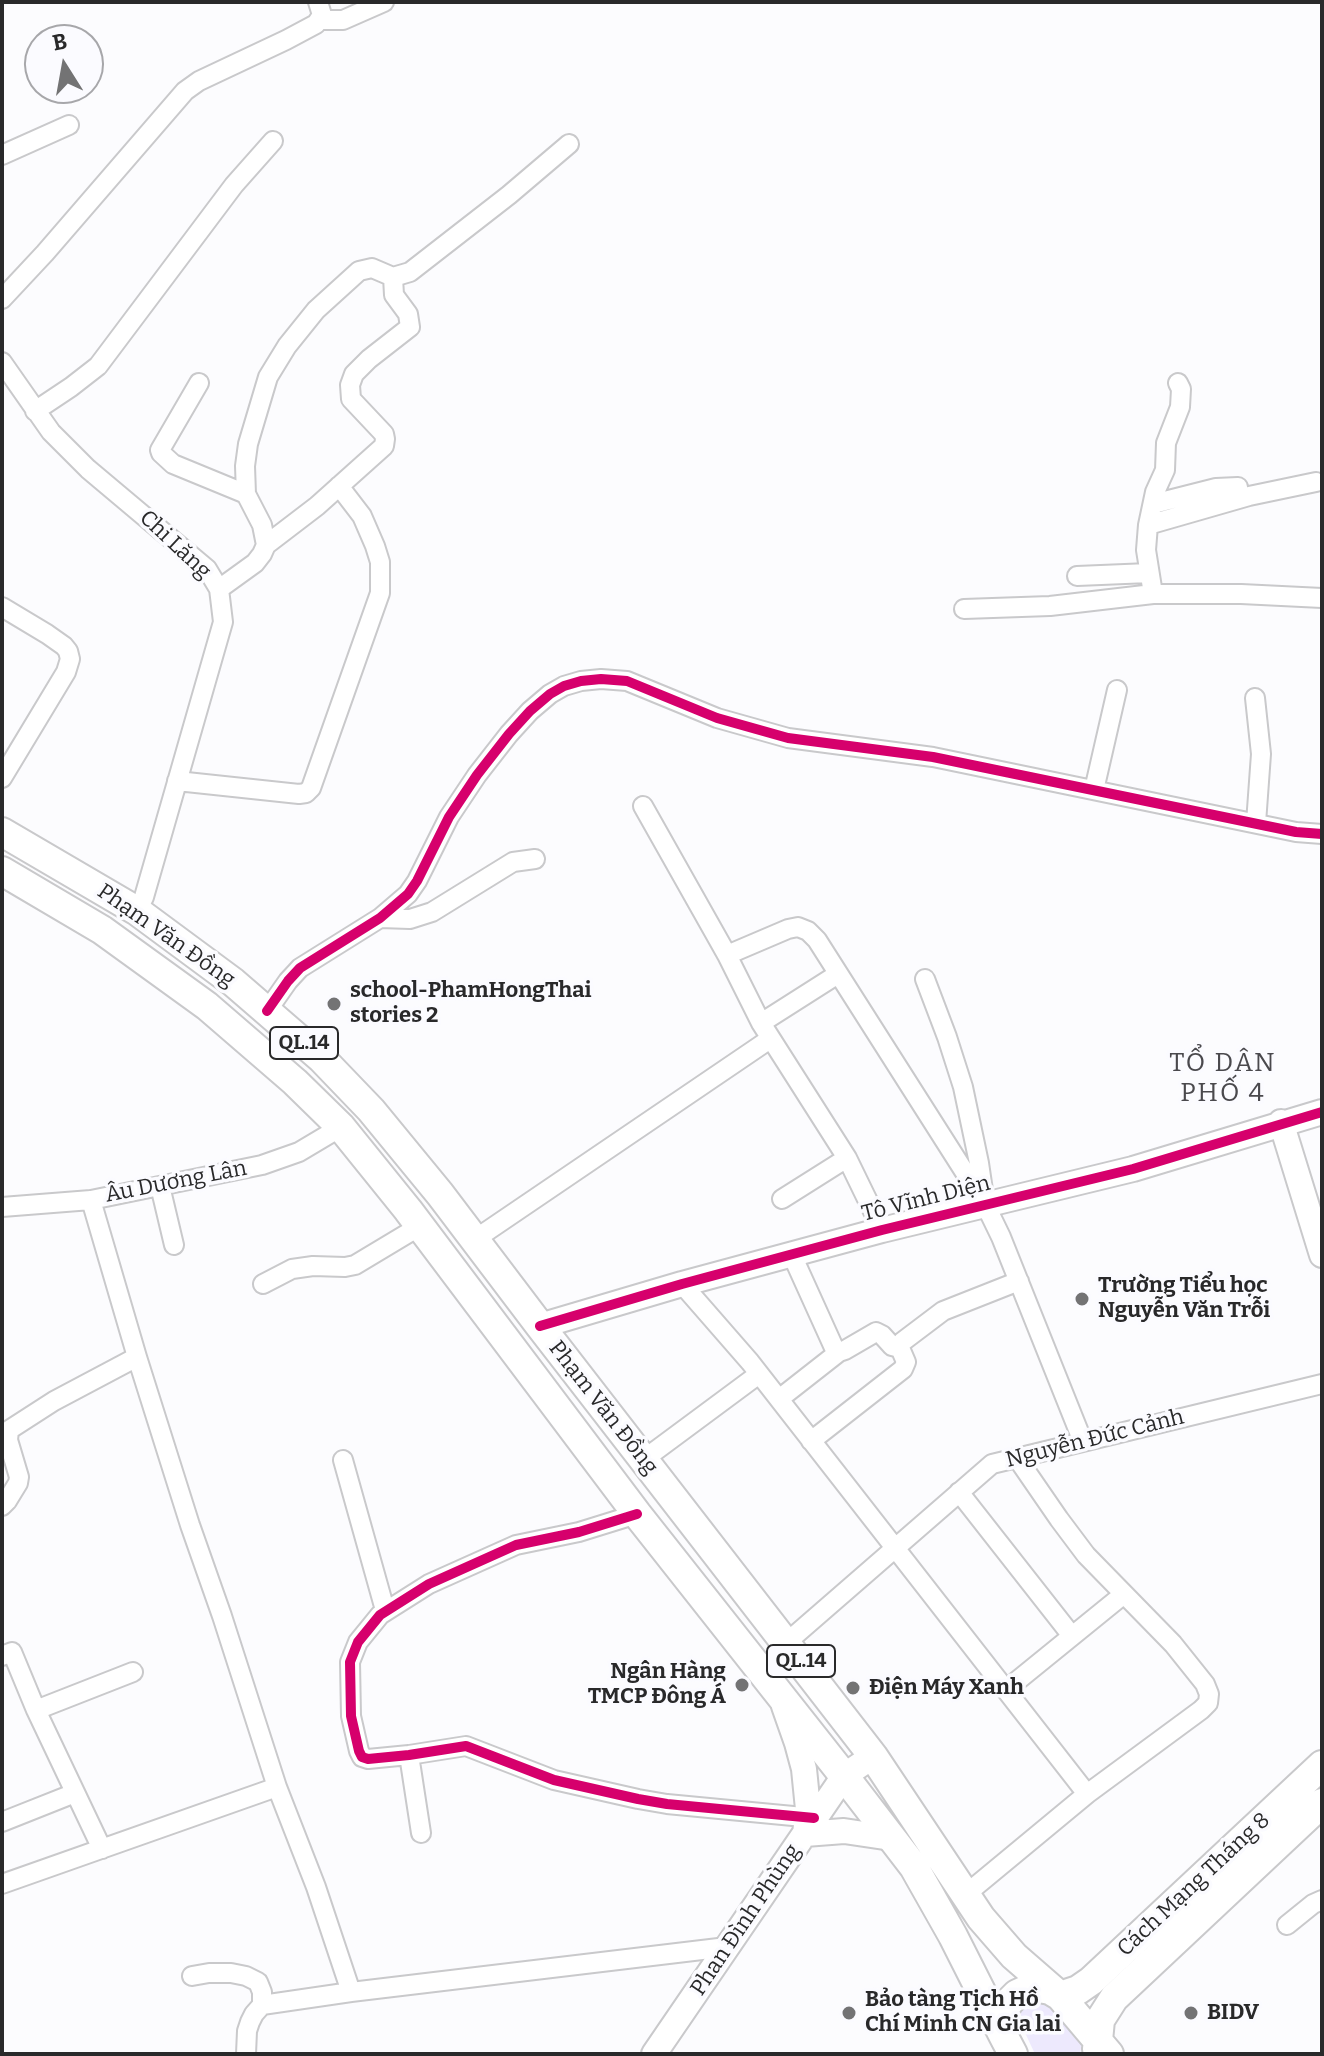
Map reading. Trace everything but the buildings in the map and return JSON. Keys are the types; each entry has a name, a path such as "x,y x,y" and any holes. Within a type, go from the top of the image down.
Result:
{"main road":[{"name":"Phạm Văn Đồng","path":"2,832 137,911 233,982 322,1059 371,1110 440,1194 873,1756 981,1918 1014,1956 1060,1996 1101,2050"},
{"name":"Phạm Văn Đồng","path":"2,871 102,930 207,1006 295,1082 341,1127 420,1226 637,1514 914,1867 1008,2044"},
{"path":"511,1346 540,1326"},
{"name":"Cách Mạng Tháng 8","path":"1060,1996 1078,1990 1091,1981 1322,1765"},
{"name":"Cách Mạng Tháng 8","path":"1101,2050 1100,2020 1114,1998 1322,1803"},
{"path":"1008,2044 1001,2023 1003,2012 1017,1994 1039,1988 1060,1996"}],"street":[{"path":"2,299 185,91 199,81 286,40 319,11 343,20 384,2"},
{"path":"2,155 69,125"},
{"path":"35,411 98,366 234,185 273,141"},
{"path":"266,545 262,525 246,494 245,466 248,444 268,377 279,357 316,310 359,271 372,268 393,277 410,272 569,144"},
{"path":"219,589 255,563 266,545 317,506 385,442 384,434 351,399 350,385 354,374 369,359 410,327 408,314 394,295 393,277"},
{"name":"Chi Lăng","path":"4,373 51,432 88,469 207,569 219,589 223,622 144,897 137,911"},
{"path":"199,383 161,453 173,464 246,494"},
{"path":"1153,594 1146,550 1148,525 1165,470 1166,443 1180,407 1181,389 1178,383"},
{"path":"1148,525 1249,496 1316,482"},
{"path":"177,781 299,794 311,788 380,593 380,562 375,546 362,516 339,486"},
{"path":"1153,504 1216,488 1238,487"},
{"path":"1077,576 1149,573"},
{"path":"964,609 1050,606 1153,594 1322,598"},
{"path":"2,607 64,646 70,659 66,672 2,778"},
{"path":"267,1011 300,968 397,904 417,881 449,817 509,734 550,694 581,681 627,681 717,718 788,738 933,757 1296,832 1322,834"},
{"path":"1094,790 1117,690"},
{"path":"1255,698 1260,735 1256,823"},
{"path":"1239,733 1260,735"},
{"path":"643,806 727,955 765,1031 847,1158 882,1230"},
{"path":"380,918 410,919 432,912 513,862 535,859"},
{"path":"727,955 798,927 817,940 985,1204 1083,1442"},
{"path":"474,1240 765,1031 838,974"},
{"path":"925,979 963,1087 985,1204"},
{"name":"Tô Vĩnh Diện","path":"540,1326 882,1230 1133,1169 1322,1112"},
{"path":"1281,1122 1322,1255"},
{"name":"Âu Dương Lân","path":"2,1207 91,1200 262,1165 299,1152 341,1127"},
{"path":"782,1199 847,1158"},
{"path":"160,1186 174,1245"},
{"path":"91,1200 137,1357 277,1787 316,1887 351,1992"},
{"path":"263,1284 292,1269 355,1265 420,1226"},
{"path":"792,1255 833,1347 839,1352"},
{"path":"811,1441 903,1369 906,1362 900,1348 902,1342 943,1311 1019,1281"},
{"path":"682,1284 779,1399 1087,1794"},
{"path":"779,1399 839,1352 876,1332 892,1346 900,1348"},
{"path":"2,1506 19,1477 8,1440 9,1430 54,1401 137,1357"},
{"path":"643,1460 759,1374"},
{"name":"Nguyễn Đức Cảnh","path":"786,1643 992,1464 1322,1384"},
{"path":"965,1895 1087,1794 1208,1703 1205,1684 1173,1644 1086,1555 1017,1458"},
{"path":"343,1460 385,1610"},
{"path":"959,1492 1072,1636"},
{"path":"637,1514 579,1532 516,1545 429,1584 385,1610 367,1629 350,1662 351,1716 362,1757 409,1755 466,1746 554,1780 609,1793 891,1838"},
{"path":"1007,1689 1124,1594"},
{"path":"2,1656 12,1652 102,1849"},
{"path":"36,1710 133,1672"},
{"path":"778,1692 804,1769 809,1823"},
{"path":"809,1823 821,1766 818,1743"},
{"path":"409,1755 421,1833"},
{"name":"Phan Đình Phùng","path":"654,2054 809,1823 844,1776 873,1756"},
{"path":"2,1884 277,1787"},
{"path":"2,1822 75,1793"},
{"path":"1287,1925 1322,1900"},
{"path":"246,2054 247,2031 254,2014 262,2005 727,1947"},
{"path":"192,1976 231,1973 246,1976 258,1982 262,2005"}],"shaded area":[{"path":"1043,1997 1082,2042 1080,2054 1035,2054 1019,2014 1021,2007"}],"cycle path":[{"path":"267,1011 300,968 380,918 408,894 449,817 509,734 550,694 581,681 627,681 717,718 788,738 933,757 1296,832 1322,834"},
{"path":"540,1326 882,1230 1133,1169 1322,1112"},
{"path":"637,1514 579,1532 516,1545 429,1584 380,1615 358,1642 350,1662 351,1716 362,1757 409,1755 466,1746 554,1780 638,1799 814,1818"}],"place":[{"name":"school-PhamHongThai stories 2","path":"334,1004"},
{"name":"Trường Tiểu học Nguyễn Văn Trỗi","path":"1082,1299"},
{"name":"Ngân Hàng TMCP Đông Á","path":"742,1685"},
{"name":"Điện Máy Xanh","path":"853,1688"},
{"name":"Bảo tàng Tịch Hồ Chí Minh CN Gia lai","path":"849,2013"},
{"name":"BIDV","path":"1191,2013"}],"district":[{"name":"TỔ DÂN PHỐ 4","path":"1223,1079"}]}
